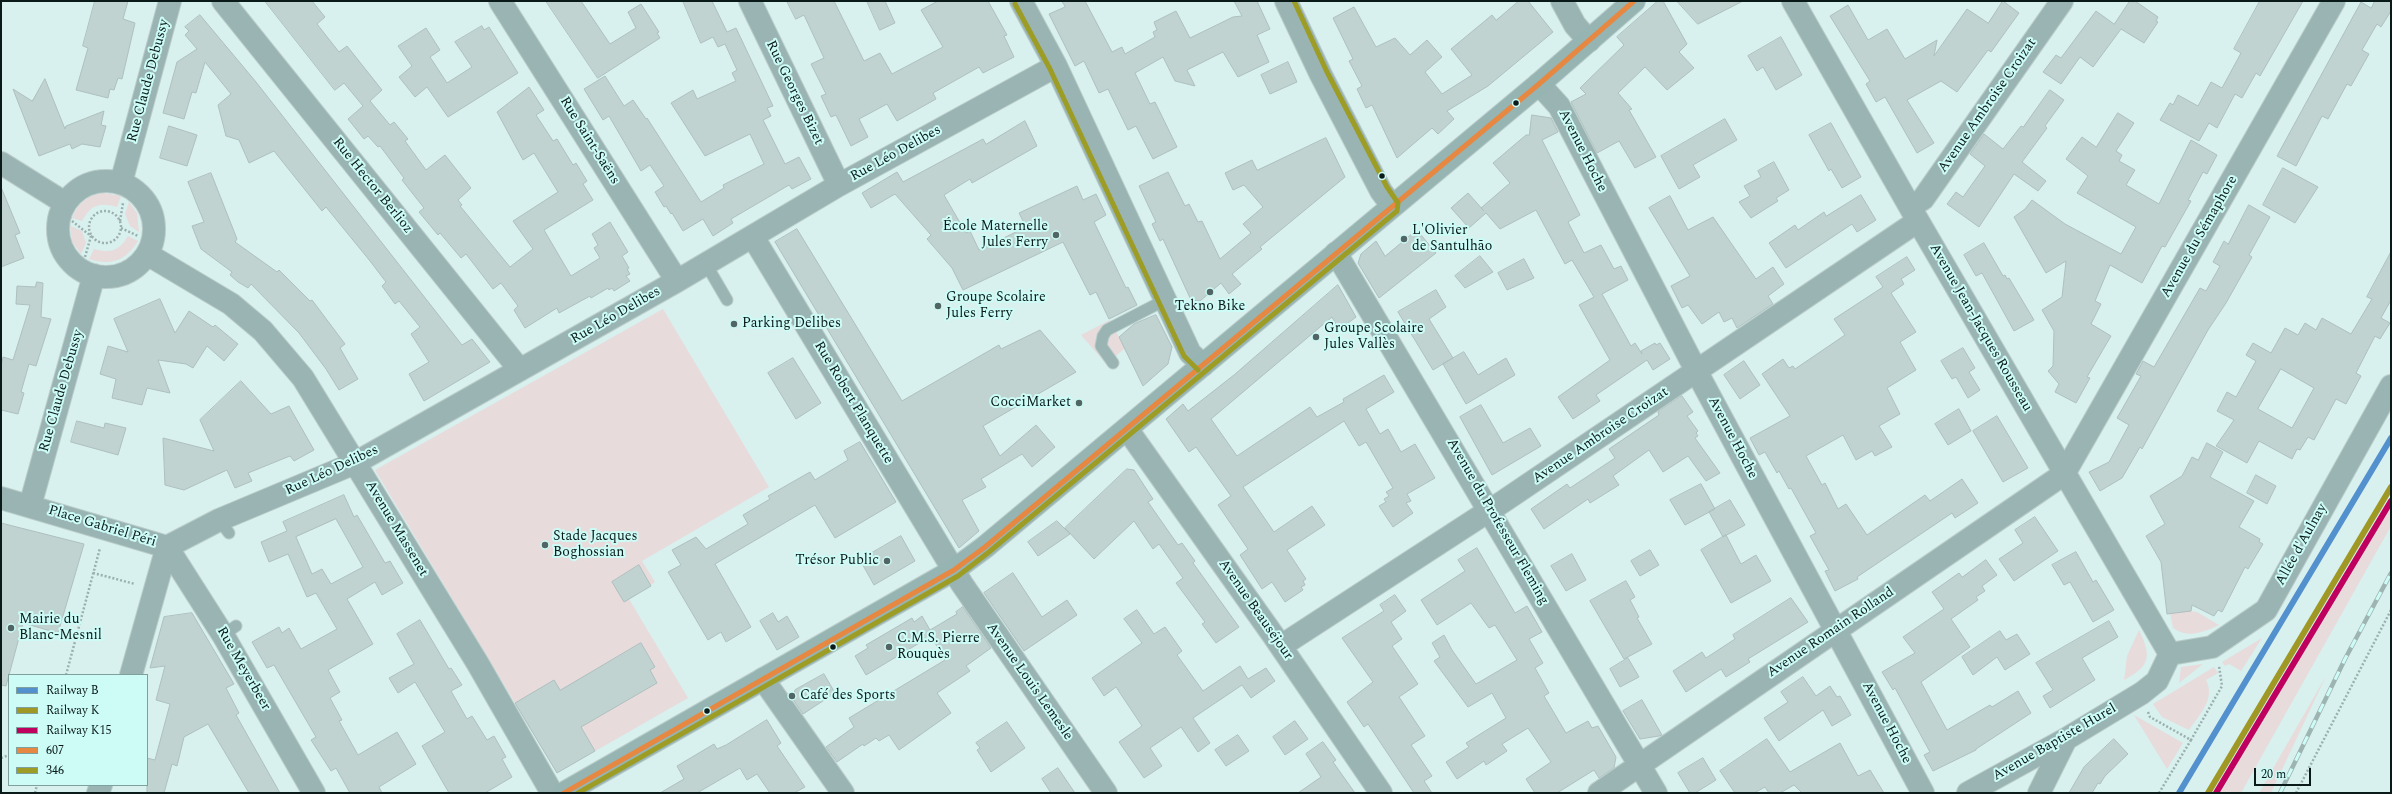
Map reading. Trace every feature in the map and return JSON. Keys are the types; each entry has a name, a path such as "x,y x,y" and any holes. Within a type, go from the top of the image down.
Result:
{"main road":[{"path":"564,793 954,570 985,547 1127,429 1539,84 1634,1"}],"street":[{"name":"Rue Claude Debussy","path":"122,191 170,1"},
{"name":"Rue Hector Berlioz","path":"223,1 520,370"},
{"name":"Rue Saint-Saëns","path":"500,1 677,281"},
{"name":"Rue Georges Bizet","path":"750,1 839,185"},
{"path":"1021,1 1056,66 1190,353 1203,365"},
{"path":"1286,1 1381,191 1392,206"},
{"path":"1562,1 1574,25 1589,41"},
{"name":"Avenue Jean-Jacques Rousseau","path":"1793,1 2064,474 2170,654"},
{"name":"Avenue Ambroise Croizat","path":"1281,646 1490,510 1696,371 1914,214 2062,1"},
{"name":"Avenue du Sémaphore","path":"2064,474 2334,1"},
{"name":"Rue Léo Delibes","path":"167,547 224,526 355,462 677,281 839,185 1056,66"},
{"name":"Avenue Hoche","path":"1539,84 1559,106 1696,371 1923,793"},
{"path":"1,163 68,212"},
{"path":"105,181 122,191 139,194 147,204 152,216 154,229 143,245 139,263 123,274 114,276 90,266 80,270 70,261 62,250 58,237 58,223 68,212 76,192 89,184 105,181"},
{"name":"Rue Robert Planquette","path":"753,237 954,570"},
{"name":"Avenue Massenet","path":"143,245 231,304 263,331 303,378 478,664 552,793"},
{"name":"Avenue du Professeur Fleming","path":"1336,253 1490,510 1656,793"},
{"name":"Rue Claude Debussy","path":"30,506 90,266"},
{"name":"Allée d'Aulnay","path":"2170,654 2212,647 2266,610 2391,386"},
{"name":"Avenue Beauséjour","path":"1127,429 1281,646 1381,793"},
{"name":"Avenue Romain Rolland","path":"1599,793 2064,474"},
{"name":"Place Gabriel Péri","path":"1,498 167,547 131,674"},
{"name":"Rue Meyerbeer","path":"167,547 230,631 314,793"},
{"name":"Avenue Louis Lemesle","path":"954,570 990,627 1106,793"},
{"name":"Avenue Baptiste Hurel","path":"1968,793 2066,740 2142,693 2157,682 2170,654"},
{"path":"763,679 843,793"},
{"path":"2038,793 2066,740"}],"lane":[{"path":"706,264 726,300"},
{"path":"1113,363 1102,346 1103,336 1107,330 1165,300"}],"path":[{"path":"68,212 98,243 109,243 117,238 121,228 122,191"},
{"path":"90,266 91,236 88,225 93,216 98,213 108,212 113,214 120,222"},
{"path":"121,228 143,245"},
{"path":"66,674 105,528"},
{"path":"93,573 155,589"},
{"path":"2296,793 2391,610"},
{"path":"2159,793 2222,686 2219,663 2212,647"},
{"path":"2142,693 2150,717 2191,740"}],"shaded area":[{"path":"104,193 121,196 117,207 100,205 92,208 82,221 72,218 77,208 84,201 98,194"},
{"path":"129,202 137,213 139,232 130,226 125,214"},
{"path":"70,226 82,231 86,243 81,254 72,242"},
{"path":"128,236 138,241 123,257 111,262 89,259 94,249 105,251 114,250 122,245"},
{"name":"Stade Jacques Boghossian","path":"663,309 769,487 642,561 655,582 629,599 688,698 557,773 375,470"},
{"path":"1110,320 1122,343 1126,341 1130,348 1126,352 1124,349 1112,359 1113,363 1109,367 1081,335"},
{"path":"2391,501 2391,526 2241,793 2218,793"},
{"path":"2184,610 2197,612 2219,625 2207,630 2190,634 2179,631 2173,628 2170,613"},
{"path":"2139,630 2146,647 2146,660 2144,665 2139,670 2124,680 2127,656"},
{"path":"2262,638 2241,671 2229,664 2225,666 2222,662"},
{"path":"2203,664 2179,683 2181,667"},
{"path":"2214,667 2218,673 2206,680 2209,687 2208,700 2189,730 2162,717 2153,704"},
{"path":"2326,676 2271,793 2259,793"},
{"path":"2134,715 2183,743 2167,769"}],"building":[{"path":"95,1 128,1 123,19 135,23 122,79 118,78 114,90 110,89 108,98 76,90 88,48 83,46"},
{"path":"265,1 312,1 325,17 317,24 339,52 347,46 382,90 370,101 390,125 394,122 408,139 405,141 426,170 445,155 471,188 458,200 462,205 460,206 510,267 533,249 513,221 558,192 534,153 523,160 497,112 529,87 544,110 536,115 553,141 557,139 573,165 576,163 587,181 583,184 593,200 544,230 571,276 600,258 594,248 598,245 592,234 610,222 628,252 622,256 629,268 627,269 630,274 626,276 630,281 614,291 612,288 609,290 608,288 591,298 590,296 559,313 557,308 525,328 514,310 518,306 501,283 493,289 466,254 461,258 440,233 438,235 419,212 424,208 402,180 404,178 380,146 378,147 368,136 364,139 348,119 363,106 344,83 335,90"},
{"path":"546,1 581,1 610,44 636,28 628,12 641,4 659,32 657,33 660,38 598,78"},
{"path":"683,1 712,1 727,32 736,28 773,106 767,108 771,116 763,120 785,164 799,157 811,179 792,189 789,185 731,219 733,223 713,236 703,219 683,231 672,213 671,214 666,206 664,207 655,192 664,186 650,165 641,171 609,116 603,120 584,89 605,76 624,106 633,100 646,119 647,118 701,202 724,188 723,185 764,164 750,134 705,156 671,103 693,90 697,99 736,81 732,73 737,70 725,44 718,47 713,37 701,43"},
{"path":"787,1 834,1 864,61 880,53 892,74 943,47 921,10 938,1 988,1 1007,35 1004,36 1014,57 983,73 979,67 933,93 936,99 897,121 887,104 859,119 868,137 851,146 836,115 831,117 821,96 826,94 811,64 824,58 804,15 796,19"},
{"path":"867,1 885,1 895,23 880,30"},
{"path":"1062,1 1085,1 1112,52 1122,47 1125,54 1155,37 1153,32 1157,30 1154,22 1176,11 1190,38 1233,17 1242,16 1234,1 1257,1 1270,29 1257,35 1269,62 1238,77 1223,52 1187,70 1195,86 1175,81 1163,57 1135,73 1150,104 1155,102 1177,147 1153,159 1136,126 1128,130 1108,89 1099,93 1084,61 1075,66 1049,14 1065,7"},
{"path":"1519,1 1528,1 1553,32 1488,86 1447,111 1454,119 1438,134 1432,128 1397,158 1372,105 1366,108 1357,89 1362,86 1349,61 1353,59 1333,18 1354,7 1376,47 1395,38 1410,55 1427,40 1442,57 1425,72 1442,94 1472,75 1451,49 1492,15 1496,20"},
{"path":"1658,1 1663,1 1687,44 1679,52 1694,68 1667,90 1645,67 1618,93 1632,109 1629,110 1656,157 1635,168 1619,141 1597,153 1571,102 1586,94 1580,88 1624,45 1617,37"},
{"path":"1677,1 1743,1 1698,24"},
{"path":"2003,1 2019,13 1991,52 1988,50 1957,92 1941,81 1907,100 1934,143 1917,153 1885,97 1876,102 1866,84 1870,81 1830,16 1848,5 1868,40 1887,29 1905,59 1937,40 1934,56 1967,9 1988,23"},
{"path":"2130,1 2135,1 2158,17 2156,21 2158,22 2144,43 2121,29 2093,67 2080,57 2061,84 2043,72 2056,55 2061,58 2096,11 2114,24"},
{"path":"2260,1 2303,1 2260,76 2256,73 2242,98 2235,94 2217,128 2209,123 2199,141 2160,120 2170,103 2173,105 2178,95 2198,106 2211,82 2222,88 2241,53 2234,49"},
{"path":"2375,1 2391,1 2391,11 2381,27 2377,24 2362,50 2369,54 2351,86 2347,84 2328,119 2322,116 2296,166 2277,156 2361,2 2371,8"},
{"path":"200,15 256,82 462,345 472,339 490,362 424,401 409,374 429,362 411,334 420,327 399,301 395,304 382,286 386,282 370,261 326,207 322,211 274,151 249,163 239,140 226,136 218,105 231,94 205,62 196,93 192,92 184,119 163,113 177,62 197,49 185,35 189,31 185,27"},
{"path":"482,26 484,30 489,27 518,73 448,117 427,87 415,97 399,77 412,66 398,46 426,28 440,50 430,57 447,83 472,67 455,42"},
{"path":"1781,37 1802,75 1776,90 1763,67 1757,71 1748,56"},
{"path":"1288,62 1297,82 1270,94 1261,75"},
{"path":"45,79 65,129 66,126 104,111 101,125 106,126 100,147 82,144 72,149 70,144 39,156 13,89 32,101"},
{"path":"2050,90 2064,100 2045,126 2047,128 2022,162 2046,181 2038,191 2014,174 1979,227 1947,204 1956,192 1963,197 1985,166 1970,154 1984,134 2003,149 2021,126 2023,127"},
{"path":"2118,113 2134,123 2116,151 2122,155 2119,161 2135,170 2126,185 2159,204 2191,140 2217,155 2207,174 2203,172 2188,200 2191,201 2165,247 2162,246 2142,283 2110,265 2095,301 2101,304 2091,324 2111,336 2087,377 2090,378 2076,403 2055,392 2059,384 2048,371 2053,366 2054,331 2042,310 2062,297 2066,261 2046,273 2014,217 2025,209 2032,200 2065,224 2121,254 2136,227 2077,193 2088,176 2066,159 2082,137 2096,147"},
{"path":"1532,115 1551,118 1558,132 1542,140 1580,215 1568,222 1584,253 1601,245 1614,269 1621,266 1628,280 1602,294 1631,346 1635,343 1642,354 1641,351 1655,343 1656,345 1660,343 1670,359 1653,370 1647,360 1596,395 1600,401 1573,419 1558,397 1610,360 1579,305 1594,297 1572,260 1565,264 1536,210 1500,229 1486,213 1469,228 1451,208 1468,193 1481,208 1510,183 1493,163 1526,135 1529,135"},
{"path":"1725,119 1737,140 1693,165 1700,177 1679,189 1661,156"},
{"path":"1025,121 1037,146 972,183 970,179 944,195 966,233 970,231 979,250 1026,227 1019,213 1077,186 1083,200 1096,194 1106,215 1094,222 1126,288 1128,287 1137,305 1109,319 1096,292 1090,295 1063,242 963,290 952,268 927,239 931,235 895,194 871,208 862,193 897,172 903,182 983,139 986,144"},
{"path":"1831,123 1861,177 1842,188 1831,169 1829,171 1809,135"},
{"path":"169,126 197,135 187,166 160,158"},
{"path":"1326,138 1345,177 1260,247 1262,249 1232,274 1241,284 1229,294 1221,283 1200,301 1191,300 1163,239 1160,241 1152,224 1156,222 1139,186 1168,172 1185,206 1189,204 1198,222 1202,221 1220,259 1251,233 1243,224 1263,207 1244,185 1233,190 1225,173 1252,160 1257,170"},
{"path":"1774,162 1789,190 1776,198 1778,201 1751,218 1739,202 1750,196 1744,186 1761,177 1758,171"},
{"path":"2283,168 2318,187 2295,223 2263,205"},
{"path":"211,173 237,239 235,242 277,272 279,270 310,301 312,300 345,344 340,348 358,379 339,390 326,369 299,333 251,284 248,288 238,282 230,275 232,272 201,249 192,226 204,222 188,182"},
{"path":"1,187 20,233 15,235 24,258 1,267"},
{"path":"1861,195 1876,220 1857,232 1852,224 1786,268 1769,243 1795,225 1798,230 1824,212 1826,216"},
{"path":"1670,196 1688,230 1713,217 1756,279 1773,267 1784,284 1768,296 1773,304 1737,328 1732,318 1724,322 1719,312 1702,324 1688,305 1682,308 1671,286 1690,276 1649,208"},
{"path":"2249,205 2270,217 2249,255 2252,257 2226,303 2208,330 2142,449 2140,447 2122,478 2100,491 2089,472 2109,462 2129,425 2117,418 2141,376 2136,374 2143,361 2154,367 2200,288 2206,291 2220,266 2213,262 2224,241 2228,244"},
{"path":"797,229 902,401 999,345 1001,349 1040,330 1076,372 983,426 1000,456 1036,425 1055,447 1032,467 1022,454 981,479 986,487 962,500 979,531 959,548 775,242"},
{"path":"1417,230 1436,253 1379,298 1358,263 1361,254 1376,241 1385,256"},
{"path":"1984,243 2003,276 2005,275 2007,279 2009,278 2034,320 2014,331 1982,273 1976,276 1964,255"},
{"path":"2391,252 2391,300 2381,318 2390,323 2380,339 2375,336 2356,373 2361,376 2346,404 2336,399 2314,440 2308,437 2300,450 2297,449 2292,459 2259,441 2247,463 2216,446 2234,420 2217,411 2227,392 2236,397 2256,361 2246,355 2253,343 2271,353 2285,328 2298,335 2305,323 2316,330 2322,318 2351,334 2372,299 2367,297","holes":["2281,369 2314,388 2292,428 2258,409"]},
{"path":"1480,256 1493,272 1465,288 1455,276"},
{"path":"1907,257 1915,270 1901,279 1904,284 1891,293 1916,332 1900,342 1916,370 1887,388 1900,414 1879,426 1892,447 1875,456 1872,451 1856,460 1843,435 1806,456 1822,485 1825,483 1838,509 1846,504 1867,535 1925,495 1930,501 1962,479 1978,503 1955,518 1952,513 1857,577 1858,579 1835,591 1825,571 1829,570 1810,536 1816,533 1791,488 1789,489 1779,471 1777,473 1765,452 1759,455 1750,438 1790,416 1762,374 1783,359 1789,368 1793,366 1795,369 1845,335 1834,319 1883,287 1876,277"},
{"path":"1524,259 1534,278 1507,290 1498,273"},
{"path":"37,282 43,283 41,317 51,319 36,366 29,364 21,392 24,393 18,414 1,410 1,366 3,357 13,360 30,305 16,304 17,286 35,287"},
{"path":"1338,285 1356,317 1339,330 1332,317 1211,419 1237,456 1310,407 1317,417 1344,402 1343,399 1384,375 1394,392 1366,409 1380,434 1388,429 1401,452 1415,444 1435,478 1407,494 1411,501 1406,503 1413,513 1393,527 1379,506 1386,502 1384,499 1389,496 1386,492 1393,488 1366,442 1359,446 1344,421 1243,487 1274,532 1312,506 1325,525 1287,550 1306,579 1303,581 1305,585 1301,587 1303,590 1285,602 1272,582 1262,589 1240,555 1248,549 1218,505 1231,496 1196,447 1189,452 1166,419 1183,404 1188,411 1234,375"},
{"path":"1436,290 1446,307 1429,319 1453,358 1433,370 1398,312"},
{"path":"160,299 175,333 189,311 213,327 215,325 238,344 224,361 207,346 193,368 186,364 158,360 170,393 147,388 142,405 112,398 116,379 100,374 108,346 128,352 114,319"},
{"path":"1156,315 1172,347 1168,364 1143,386 1119,337 1134,324"},
{"path":"1963,348 1975,368 1969,372 1980,390 1968,398 1956,377 1952,379 1941,361"},
{"path":"1464,352 1478,375 1506,358 1515,375 1466,404 1443,364"},
{"path":"793,358 821,403 796,419 768,373"},
{"path":"1744,361 1760,385 1740,399 1724,375"},
{"path":"241,381 271,414 289,406 314,450 294,461 290,456 248,473 252,481 235,488 227,470 184,490 165,485 163,438 214,451 200,420"},
{"path":"1682,396 1693,412 1687,416 1698,431 1696,433 1698,436 1695,438 1720,473 1706,481 1688,456 1663,472 1649,450 1613,476 1619,485 1590,503 1588,499 1544,529 1531,509 1567,484 1570,488 1615,458 1609,449 1659,415 1658,412"},
{"path":"1481,405 1503,443 1530,428 1541,446 1492,475 1460,417"},
{"path":"1959,409 1971,431 1948,445 1935,424"},
{"path":"1997,416 2028,468 2003,482 1973,431"},
{"path":"77,421 104,428 105,423 126,428 118,455 71,442"},
{"path":"860,442 896,502 835,538 815,505 715,564 751,627 726,642 721,632 708,640 668,572 681,565 672,550 696,537 706,549 748,524 743,515 770,499 768,496 810,472 815,480 848,460 844,451"},
{"path":"2207,443 2223,452 2210,477 2254,501 2239,527 2260,539 2259,542 2263,544 2248,569 2245,567 2222,612 2218,610 2214,616 2192,605 2191,611 2167,614 2161,562 2146,536 2165,524 2150,496 2182,476 2192,457 2198,460"},
{"path":"1127,469 1134,470 1153,499 1148,502 1178,545 1182,543 1195,561 1193,563 1239,627 1216,643 1202,624 1205,622 1176,583 1183,578 1159,544 1153,549 1134,521 1094,559 1065,528"},
{"path":"2256,475 2276,486 2267,504 2247,493"},
{"path":"1701,484 1715,509 1685,525 1670,500"},
{"path":"344,495 354,517 357,515 385,563 390,561 403,583 382,595 375,582 347,599 373,644 328,670 340,692 330,698 342,720 339,721 358,755 397,732 416,764 379,787 382,793 350,793 336,768 331,771 311,740 316,737 274,665 267,668 252,642 279,627 282,633 289,628 301,649 337,629 316,593 307,597 288,554 269,562 261,542 287,531 283,522","holes":["336,519 363,567 331,584 322,569 312,574 296,537"]},
{"path":"1730,500 1745,525 1723,537 1709,512"},
{"path":"2035,517 2058,551 2014,581 1999,559 2023,543 2015,530"},
{"path":"1057,521 1070,534 1038,556 1028,542"},
{"name":"Mairie du Blanc-Mesnil","path":"1,523 84,544 58,633 23,623 6,686 1,685"},
{"path":"1726,535 1741,564 1756,555 1771,581 1731,603 1701,550"},
{"name":"Trésor Public","path":"901,536 915,561 874,585 860,560"},
{"path":"1477,548 1515,613 1527,606 1542,632 1529,639 1543,663 1535,668 1549,693 1544,696 1566,733 1588,721 1592,728 1598,726 1616,757 1614,768 1599,778 1594,770 1557,793 1535,793 1526,779 1551,762 1528,728 1502,744 1507,751 1486,765 1484,761 1457,779 1446,762 1469,747 1466,743 1506,718 1492,693 1468,707 1434,661 1440,657 1432,643 1444,635 1452,650 1476,684 1517,660 1495,625 1489,628 1471,603 1437,625 1421,600 1465,571 1458,560"},
{"path":"1650,550 1659,565 1640,576 1631,561"},
{"path":"2076,552 2093,582 2096,580 2114,610 2093,622 2070,582 2064,585 2052,565"},
{"path":"1572,554 1586,580 1566,591 1551,566"},
{"path":"1986,560 1997,575 1982,586 1985,591 1976,597 1978,600 1951,619 1970,647 1921,682 1947,730 1990,705 1992,707 2018,691 2031,713 1976,750 1933,771 1924,755 1930,752 1895,688 1893,690 1882,672 1915,653 1903,637 1944,609 1932,592 1959,573 1962,577"},
{"path":"639,565 651,586 624,602 612,582"},
{"path":"1013,573 1042,617 1067,600 1077,615 1024,651 984,593"},
{"path":"1626,581 1635,597 1630,600 1639,617 1637,618 1652,644 1624,659 1590,601"},
{"path":"1395,595 1406,611 1391,622 1402,639 1392,646 1418,684 1399,697 1425,736 1411,745 1432,776 1424,781 1432,793 1414,793 1368,724 1364,727 1347,702 1373,682 1342,638 1384,611 1380,605"},
{"path":"1791,598 1808,622 1748,659 1750,662 1726,677 1721,669 1686,692 1673,671 1702,652 1706,658 1735,639 1733,635"},
{"path":"963,607 991,648 966,666 970,671 937,693 951,713 899,750 889,735 879,741 876,738 864,746 863,744 837,762 826,747 854,727 849,718 945,660 931,636 866,675 855,656 868,648 866,645 912,618 914,622 922,616 930,630 957,614 956,612"},
{"path":"1137,610 1154,634 1165,627 1182,651 1177,655 1203,691 1240,666 1248,679 1266,668 1275,681 1251,698 1242,685 1193,718 1210,743 1198,752 1181,727 1150,748 1162,766 1144,778 1119,742 1142,726 1116,687 1104,696 1092,678 1142,643 1124,619"},
{"path":"192,613 234,684 226,688 239,713 236,715 280,793 249,793 208,724 184,737 177,766 172,764 164,793 147,793 148,758 155,760 170,704 156,700 165,666 150,668 164,617"},
{"path":"773,613 778,622 787,616 799,637 777,650 760,621"},
{"path":"420,620 449,669 451,668 462,685 451,691 467,719 472,716 487,740 494,736 506,757 502,759 512,777 485,793 449,793 422,746 445,732 415,682 398,693 389,678 414,664 397,634"},
{"path":"2109,621 2118,637 2082,658 2095,680 2050,708 2043,696 2053,690 2036,663"},
{"path":"2000,631 2006,640 2017,634 2030,654 2005,670 1997,657 1973,675 1962,657"},
{"path":"641,643 655,667 650,670 657,683 581,727 595,751 557,773 515,703 554,680 560,690"},
{"path":"1628,658 1639,677 1620,687 1610,669"},
{"path":"824,674 835,693 803,714 792,698 795,690"},
{"path":"1803,677 1816,696 1830,686 1837,697 1840,696 1851,715 1832,726 1823,710 1779,741 1764,718 1788,702 1781,692"},
{"path":"1642,700 1662,735 1640,739 1623,711"},
{"path":"767,720 781,743 777,746 805,787 794,793 770,793 757,774 747,780 740,768 697,793 660,793 684,779 677,766 714,744 717,749 726,745"},
{"path":"1295,721 1308,739 1285,755 1273,737"},
{"path":"1007,722 1025,748 991,772 977,750 980,748 976,743"},
{"path":"1238,735 1249,751 1226,766 1215,750"},
{"path":"1767,739 1790,772 1840,743 1858,776 1870,770 1884,793 1802,793 1794,785 1780,793 1769,793 1765,787 1754,793 1735,793 1720,771"},
{"path":"2114,739 2128,754 2105,776 2100,784 2098,783 2092,793 2069,793 2084,767"},
{"path":"1323,742 1336,760 1333,762 1355,793 1298,793 1321,777 1306,754"},
{"path":"1703,758 1716,780 1695,793 1690,793 1678,773"},
{"path":"1058,768 1075,793 1051,793 1042,779"}],"railway":[{"path":"2280,793 2345,659 2391,573"}],"rail line":[{"name":"B","path":"2179,793 2391,438"},
{"name":"K","path":"2208,793 2391,487"},
{"name":"K15","path":"2216,793 2391,501"}],"transit line":[{"name":"346","path":"578,793 958,576 989,552 1397,211 1398,203 1387,187 1327,72 1294,1"},
{"name":"607","path":"564,793 954,570 985,547 1539,84 1634,1"},
{"name":"346","path":"1015,4 1050,69 1184,356 1198,370"}],"place":[{"name":"École Maternelle Jules Ferry","path":"1056,235"},
{"name":"L'Olivier de Santulhão","path":"1404,239"},
{"name":"Tekno Bike","path":"1210,292"},
{"name":"Groupe Scolaire Jules Ferry","path":"938,306"},
{"name":"Parking Delibes","path":"734,324"},
{"name":"Groupe Scolaire Jules Vallès","path":"1316,337"},
{"name":"CocciMarket","path":"1079,403"},
{"name":"Stade Jacques Boghossian","path":"545,545"},
{"name":"Trésor Public","path":"887,561"},
{"name":"Mairie du Blanc-Mesnil","path":"11,628"},
{"name":"C.M.S. Pierre Rouquès","path":"889,647"},
{"name":"Café des Sports","path":"792,696"}]}
